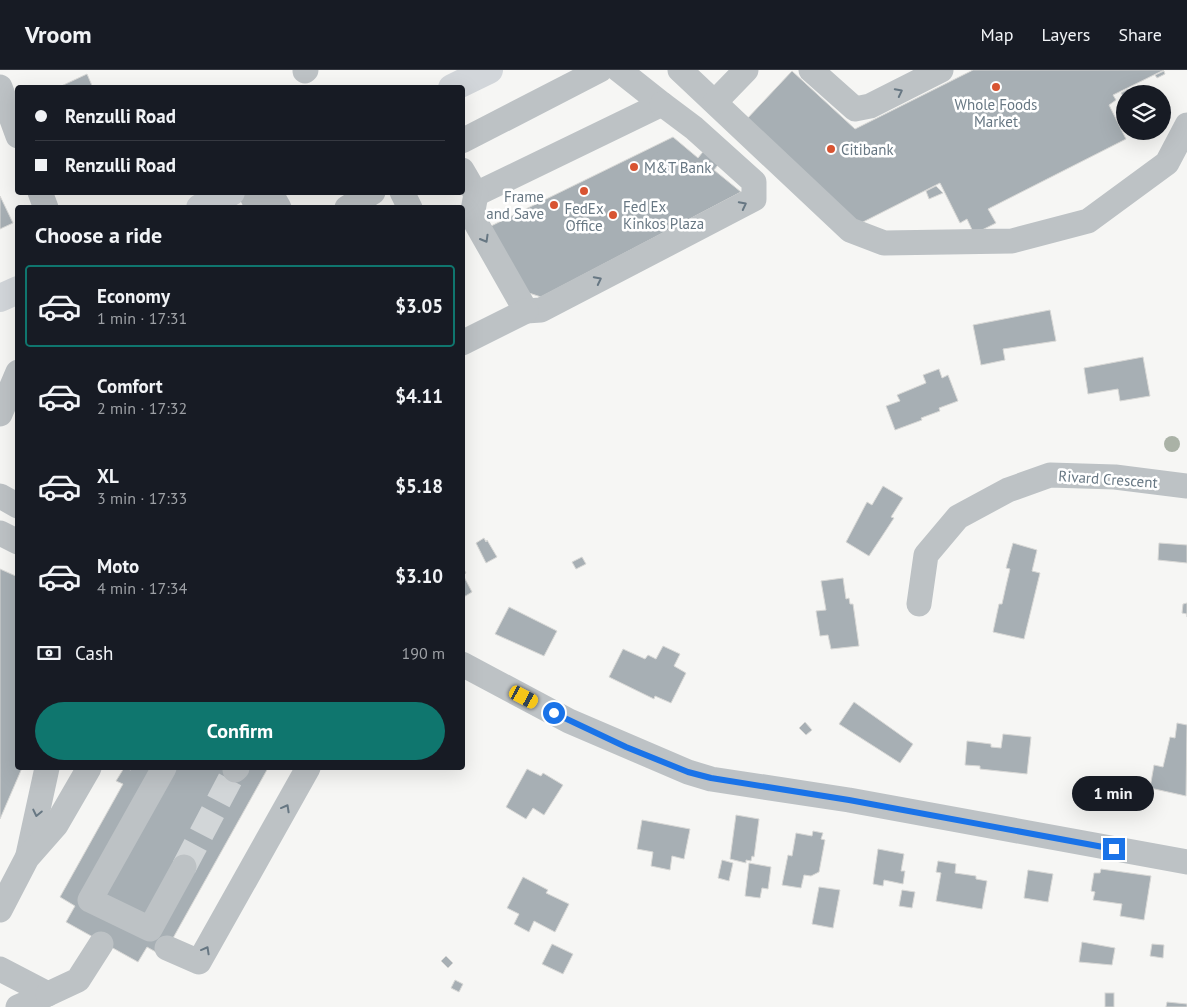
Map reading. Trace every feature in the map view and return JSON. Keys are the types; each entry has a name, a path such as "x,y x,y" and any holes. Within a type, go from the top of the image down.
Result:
{"main road":[{"path":"205,205 225,195"},
{"path":"0,298 15,291"}],"street":[{"path":"465,139 600,70"},
{"path":"465,341 526,310 541,310 754,199 754,182 694,128 619,70"},
{"path":"680,70 850,230 884,243 1012,241 1088,221 1167,163 1187,125"},
{"path":"715,102 746,70"},
{"path":"811,70 855,109 870,106 941,70"},
{"path":"0,88 15,128"},
{"path":"476,194 662,104"},
{"path":"465,175 476,194 472,216 526,310"},
{"path":"352,205 368,195"},
{"path":"0,414 15,379"},
{"name":"Rivard Crescent","path":"919,604 926,555 958,517 1008,490 1050,475 1115,477 1187,486"},
{"path":"0,496 15,504"},
{"path":"465,666 569,721 626,747 703,776 849,800 1187,862"},
{"path":"27,858 47,770"},
{"path":"0,910 27,858 56,825 88,770"},
{"path":"163,770 90,900 150,929 184,867"},
{"path":"167,948 199,962 307,770"},
{"path":"18,1007 78,980 101,944"},
{"path":"0,969 48,994"}],"building":[{"path":"973,70 1164,70 1133,85 1116,85 1116,94 1113,95 1116,100 1109,105 1116,119 1116,140 1124,140 988,209 996,223 974,234 967,219 960,223 940,183 859,224 745,121 792,71 855,129"},
{"path":"1164,71 1165,74 1157,78 1155,75"},
{"path":"87,74 92,85 63,85"},
{"name":"Fed Ex Kinkos Plaza","path":"673,137 698,158 706,148 721,161 714,170 741,192 541,297 523,291 491,226"},
{"path":"936,186 943,193 929,199 926,191"},
{"path":"0,196 13,223 0,229"},
{"path":"1050,310 1056,341 1003,349 1005,360 981,365 973,325"},
{"path":"1143,357 1150,396 1120,401 1118,389 1088,394 1084,368"},
{"path":"939,369 942,378 948,375 958,401 939,408 940,411 921,418 922,420 895,430 886,406 900,401 897,395 926,383 923,375"},
{"path":"883,486 903,498 891,517 894,518 869,556 846,542 867,502 872,505"},
{"path":"484,538 497,557 486,563 476,543"},
{"path":"1013,543 1037,550 1032,571 1040,573 1024,639 993,632 999,604 1002,604 1010,569 1006,568"},
{"path":"1159,543 1187,545 1187,563 1158,560"},
{"path":"582,557 586,564 576,569 572,562"},
{"path":"0,569 15,576 15,770 21,770 0,819"},
{"path":"843,578 846,599 849,598 850,604 853,604 859,646 831,649 828,635 820,636 816,611 826,610 821,581"},
{"path":"465,579 472,592 465,596"},
{"path":"1187,603 1187,614 1182,613 1183,604"},
{"path":"509,607 557,631 544,656 495,634"},
{"path":"663,646 680,654 674,666 686,673 671,703 655,696 654,699 609,677 623,649 645,659 648,655 656,659"},
{"path":"854,702 913,744 900,763 839,724"},
{"path":"805,722 812,730 806,735 799,728"},
{"path":"1177,723 1187,725 1186,796 1150,788 1154,765 1163,767 1170,737 1175,738"},
{"path":"1003,734 1031,737 1027,774 980,769 980,766 965,765 967,741 991,744 991,747 1001,748"},
{"path":"527,769 541,776 543,773 563,785 544,815 533,808 526,819 506,807"},
{"path":"123,770 267,770 163,956 147,947 138,962 66,922 75,906 60,897 123,784 116,781"},
{"path":"736,815 759,819 754,857 752,856 751,861 746,860 746,863 730,859"},
{"path":"642,820 690,829 684,859 672,856 670,870 651,866 653,852 637,849"},
{"path":"813,831 823,833 821,839 825,840 819,872 811,876 804,875 801,888 782,885 788,855 792,856 796,833 812,836"},
{"path":"878,849 904,854 901,871 905,871 903,884 884,880 883,886 873,884"},
{"path":"722,860 733,863 729,881 718,878"},
{"path":"938,861 956,864 955,873 976,876 976,879 987,881 982,909 936,901 941,873 936,872"},
{"path":"749,863 771,867 768,889 762,888 760,898 745,896"},
{"path":"1101,869 1151,876 1144,920 1120,916 1122,904 1093,900 1095,892 1091,891 1094,873 1100,873"},
{"path":"1028,870 1053,874 1048,902 1024,898"},
{"path":"523,877 548,890 546,893 569,904 555,932 534,921 529,932 514,924 519,914 507,908"},
{"path":"819,887 840,890 833,928 812,924"},
{"path":"902,890 915,892 912,908 899,906"},
{"path":"1082,942 1115,948 1112,965 1079,962"},
{"path":"552,944 573,954 563,974 542,964"},
{"path":"1152,944 1164,945 1163,958 1150,956"},
{"path":"446,956 453,963 448,968 441,961"},
{"path":"455,980 463,984 459,992 451,988"},
{"path":"1105,993 1114,993 1114,1007 1105,1007"},
{"path":"1167,1002 1187,1004 1187,1007 1166,1007"}],"tunnel":[{"path":"184,867 235,770"}],"place":[{"name":"Whole Foods Market","path":"996,87"},
{"name":"Citibank","path":"831,149"},
{"name":"M&T Bank","path":"634,167"},
{"name":"FedEx Office","path":"584,191"},
{"name":"Frame and Save","path":"554,205"},
{"name":"Fed Ex Kinkos Plaza","path":"613,215"}],"route":[{"path":"554,713 626,747 688,772 711,778 849,800 1114,849"}]}
